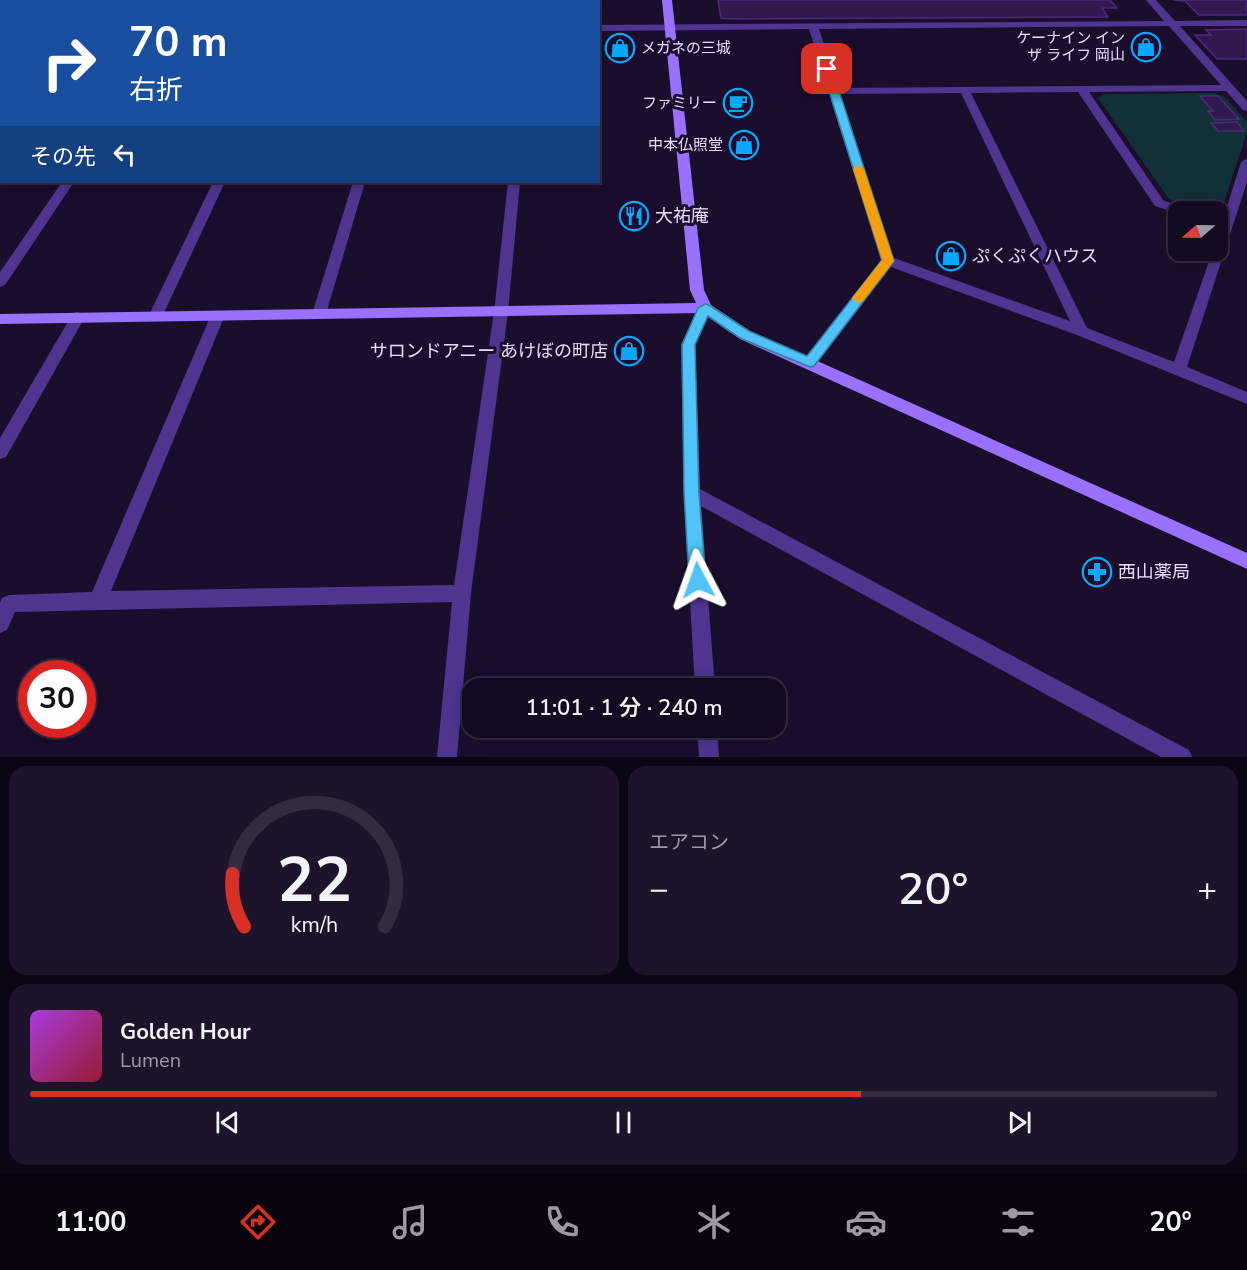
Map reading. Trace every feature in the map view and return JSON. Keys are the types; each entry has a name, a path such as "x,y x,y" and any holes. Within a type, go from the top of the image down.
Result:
{"street":[{"path":"667,0 697,290 705,308 745,334 1247,561"},
{"path":"1151,0 1247,108"},
{"path":"600,28 1247,23"},
{"path":"813,26 888,261"},
{"path":"834,91 1229,88"},
{"path":"1082,90 1159,203 1168,206"},
{"path":"965,91 1082,331"},
{"path":"1228,210 1247,162"},
{"path":"0,282 67,183"},
{"path":"155,316 219,183"},
{"path":"319,314 359,183"},
{"path":"447,757 462,593 501,312 514,183"},
{"path":"888,261 1082,331 1247,398"},
{"path":"810,362 888,261"},
{"path":"1178,371 1211,261"},
{"path":"0,319 705,308"},
{"path":"704,678 692,493 688,345 705,308"},
{"path":"98,600 218,315"},
{"path":"0,452 78,317"},
{"path":"692,493 1182,757"},
{"path":"0,624 5,604 462,593"},
{"path":"708,738 709,757"}],"shaded area":[{"path":"1214,93 1225,97 1247,122 1247,132 1225,201 1169,199 1098,98 1105,94"}],"building":[{"path":"718,0 1110,0 1117,8 1102,8 1108,17 732,19 721,18"},
{"path":"1173,0 1247,0 1247,15 1199,15 1185,1"},
{"path":"1247,29 1247,59 1217,59 1195,35 1211,35 1206,30"},
{"path":"1200,96 1218,96 1239,119 1215,120 1208,111 1213,111"},
{"path":"1237,122 1244,131 1218,131 1211,123"}],"slow traffic":[{"path":"858,298 888,261 859,169"}],"place":[{"name":"ケーナイン イン ザ ライフ 岡山","path":"1146,47"},
{"name":"メガネの三城","path":"620,48"},
{"name":"ファミリー","path":"738,103"},
{"name":"中本仏照堂","path":"744,145"},
{"name":"大祐庵","path":"634,216"},
{"name":"ぷくぷくハウス","path":"951,256"},
{"name":"サロンドアニー あけぼの町店","path":"629,351"},
{"name":"西山薬局","path":"1097,572"}],"route":[{"path":"698,580 692,493 688,345 705,308 723,322 745,334 810,362 888,261 827,69"}]}
